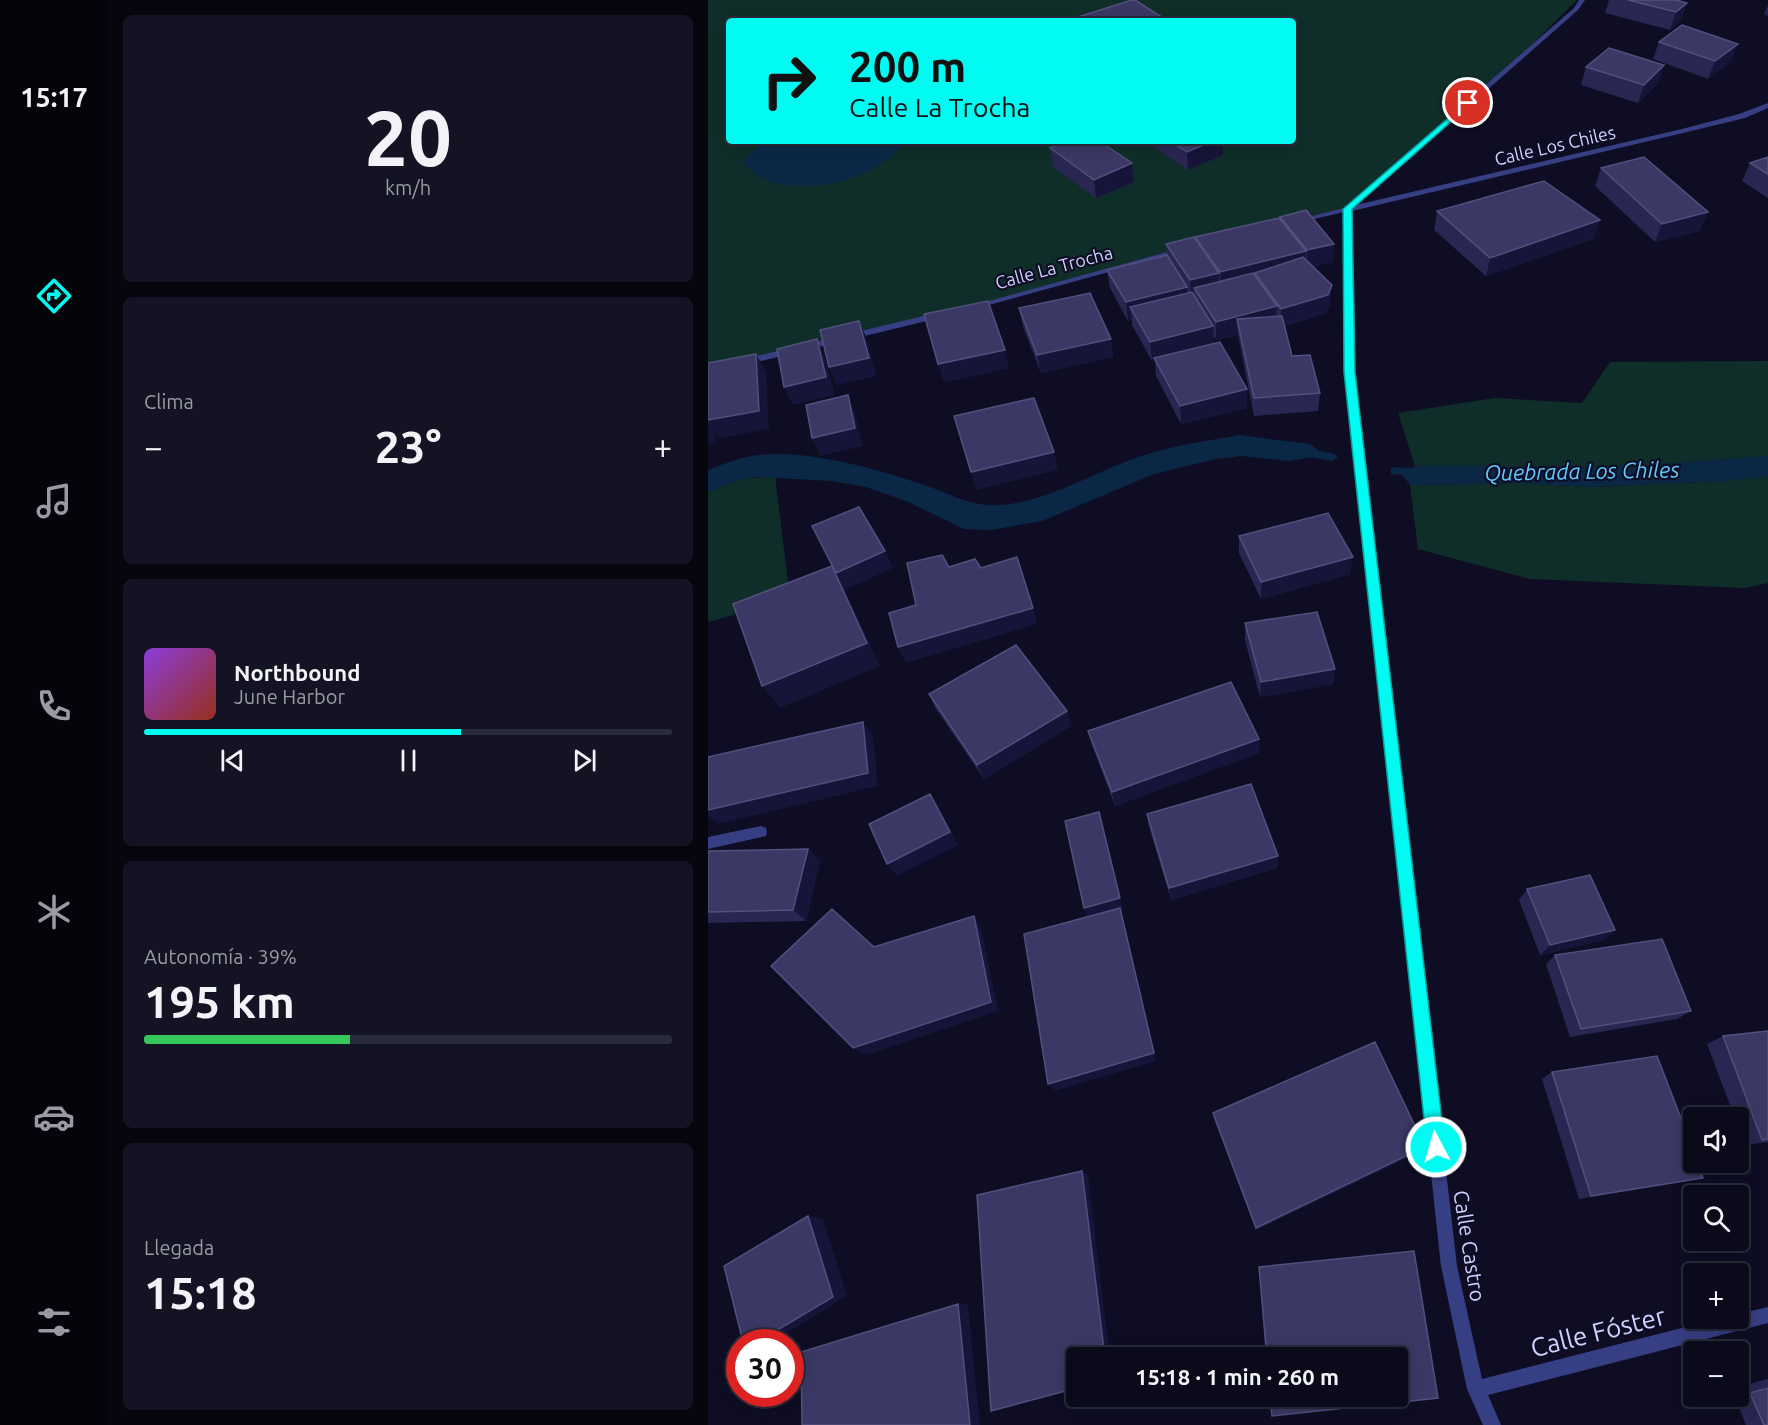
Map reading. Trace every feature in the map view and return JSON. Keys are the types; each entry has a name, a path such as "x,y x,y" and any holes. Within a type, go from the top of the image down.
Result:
{"street":[{"path":"1282,225 1347,209 1576,9 1582,0"},
{"name":"Calle Los Chiles","path":"1347,209 1672,134 1742,116 1768,105"},
{"name":"Calle Castro","path":"1347,209 1349,372 1449,1266 1476,1389 1492,1425"},
{"name":"Calle La Trocha","path":"970,307 1193,248"},
{"path":"730,365 948,313"},
{"path":"708,843 761,832"},
{"name":"Calle Fóster","path":"1476,1389 1768,1315"}],"green space":[{"path":"708,0 1577,0 1502,74 1348,209 893,328 708,370"},
{"path":"1768,361 1768,456 1634,466 1415,466 1398,413 1495,398 1582,403 1610,362"},
{"path":"775,476 790,599 708,622 708,492 742,479"},
{"path":"1768,476 1768,583 1745,588 1530,579 1418,549 1410,485 1524,483 1588,487 1723,481"}],"water":[{"path":"764,144 903,144 884,162 866,172 829,184 809,186 789,186 770,182 755,174 743,161"},
{"path":"1239,435 1310,444 1324,455 1289,461 1241,456 1216,459 1154,474 1042,521 991,530 964,529 906,501 866,487 832,481 758,477 742,479 708,492 708,470 751,456 794,455 817,457 866,467 911,480 972,503 999,505 1017,503 1054,492 1127,461 1156,452"},
{"path":"1768,456 1768,476 1723,481 1588,487 1524,483 1410,485 1401,473 1415,466 1634,466"}],"building":[{"path":"1135,0 1163,18 1075,18"},
{"path":"1628,0 1676,0 1687,3 1676,12"},
{"path":"1682,25 1738,44 1715,61 1659,42"},
{"path":"1609,48 1664,65 1644,85 1586,67"},
{"path":"1060,144 1104,144 1132,163 1094,180 1050,148"},
{"path":"1175,144 1206,144 1187,152"},
{"path":"1644,157 1708,212 1662,224 1601,168"},
{"path":"1768,157 1768,174 1750,163"},
{"path":"1544,181 1600,220 1490,258 1437,211"},
{"path":"1306,210 1334,244 1307,250 1280,217"},
{"path":"1279,218 1306,251 1220,272 1195,237"},
{"path":"1194,237 1219,273 1190,280 1166,244"},
{"path":"1167,255 1187,287 1126,302 1107,270"},
{"path":"1303,257 1332,285 1328,295 1281,309 1255,273"},
{"path":"1253,273 1277,306 1216,322 1194,288"},
{"path":"1192,292 1213,326 1150,342 1130,307"},
{"path":"1090,293 1111,339 1037,355 1019,308"},
{"path":"988,301 1005,350 938,364 924,314"},
{"path":"1282,316 1292,356 1310,355 1320,393 1254,398 1237,319"},
{"path":"859,321 869,358 829,367 820,330"},
{"path":"817,339 826,377 784,387 777,349"},
{"path":"1220,342 1247,389 1180,406 1154,358"},
{"path":"756,354 759,411 708,420 708,363"},
{"path":"848,395 855,428 812,438 806,405"},
{"path":"1034,398 1054,452 971,472 954,416"},
{"path":"859,507 885,551 836,573 812,526"},
{"path":"1328,513 1353,557 1261,582 1239,536"},
{"path":"942,555 949,567 975,559 981,568 1017,557 1033,608 898,647 889,613 916,605 907,563"},
{"path":"832,566 867,643 762,686 733,604"},
{"path":"1317,612 1335,669 1261,682 1245,623"},
{"path":"1016,645 1067,711 977,765 929,694"},
{"path":"1231,682 1259,739 1112,792 1088,731"},
{"path":"863,722 868,773 708,810 708,757"},
{"path":"1251,784 1278,856 1169,888 1147,814"},
{"path":"930,794 950,832 887,864 869,824"},
{"path":"1099,812 1120,898 1084,908 1065,821"},
{"path":"808,849 793,910 708,912 708,851"},
{"path":"1590,875 1615,930 1550,945 1527,889"},
{"path":"1120,908 1154,1053 1048,1084 1024,934"},
{"path":"832,909 874,947 974,916 991,1002 853,1048 771,966"},
{"path":"1662,939 1691,1011 1581,1029 1555,955"},
{"path":"1768,1031 1768,1139 1762,1140 1723,1036"},
{"path":"1375,1042 1425,1147 1256,1228 1213,1113"},
{"path":"1657,1056 1683,1123 1683,1173 1701,1173 1703,1178 1591,1196 1552,1072"},
{"path":"1082,1171 1104,1347 1066,1347 1066,1391 991,1411 977,1195"},
{"path":"808,1216 833,1297 779,1329 740,1329 724,1266"},
{"path":"1414,1251 1438,1398 1408,1401 1408,1347 1266,1347 1259,1267"},
{"path":"958,1304 970,1425 802,1425 804,1351"},
{"path":"1768,1388 1768,1425 1764,1425 1750,1393"},
{"path":"1271,1407 1355,1407 1272,1416"}],"waterway":[{"name":"Quebrada Los Chiles","path":"1307,453 1332,457"},
{"name":"Quebrada Los Chiles","path":"1395,471 1419,473"}],"route":[{"path":"1436,1147 1349,372 1347,209 1468,103"}]}
